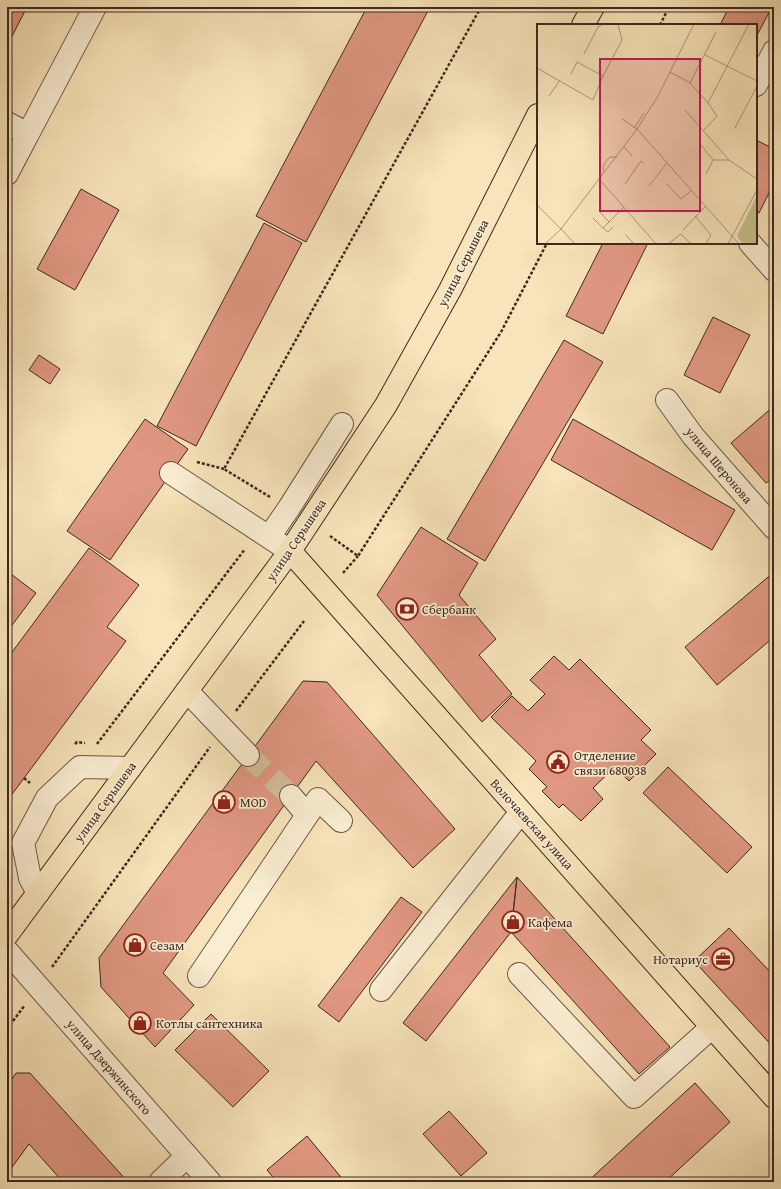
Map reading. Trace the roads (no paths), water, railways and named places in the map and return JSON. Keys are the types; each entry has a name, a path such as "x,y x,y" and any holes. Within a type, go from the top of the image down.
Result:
{"main road":[{"path":"584,24 592,7"},
{"name":"улица Серышева","path":"7,935 290,551 386,405 450,290 537,117"},
{"name":"Волочаевская улица","path":"290,551 774,1097"}],"street":[{"path":"7,174 95,7"},
{"path":"757,82 774,51"},
{"path":"7,123 28,134"},
{"path":"751,244 774,270"},
{"name":"улица Шеронова","path":"667,400 693,436 774,528"},
{"path":"264,534 289,508 342,424"},
{"path":"171,473 290,551"},
{"path":"187,691 248,756"},
{"path":"38,894 30,878 23,843 47,798 80,767 130,768"},
{"path":"291,796 307,815"},
{"path":"199,976 318,799 341,821"},
{"path":"381,990 521,812"},
{"name":"улица Дзержинского","path":"7,951 210,1182"},
{"path":"520,974 634,1097 712,1027"},
{"path":"160,1182 187,1156"}],"tunnel":[{"path":"248,755 291,796"}],"place":[{"name":"Сбербанк","path":"407,609"},
{"name":"Отделение связи 680038","path":"558,762"},
{"name":"MOD","path":"224,802"},
{"name":"Кафема","path":"513,922"},
{"name":"Сезам","path":"135,945"},
{"name":"Нотариус","path":"723,959"},
{"name":"Котлы сантехника","path":"140,1023"}]}
